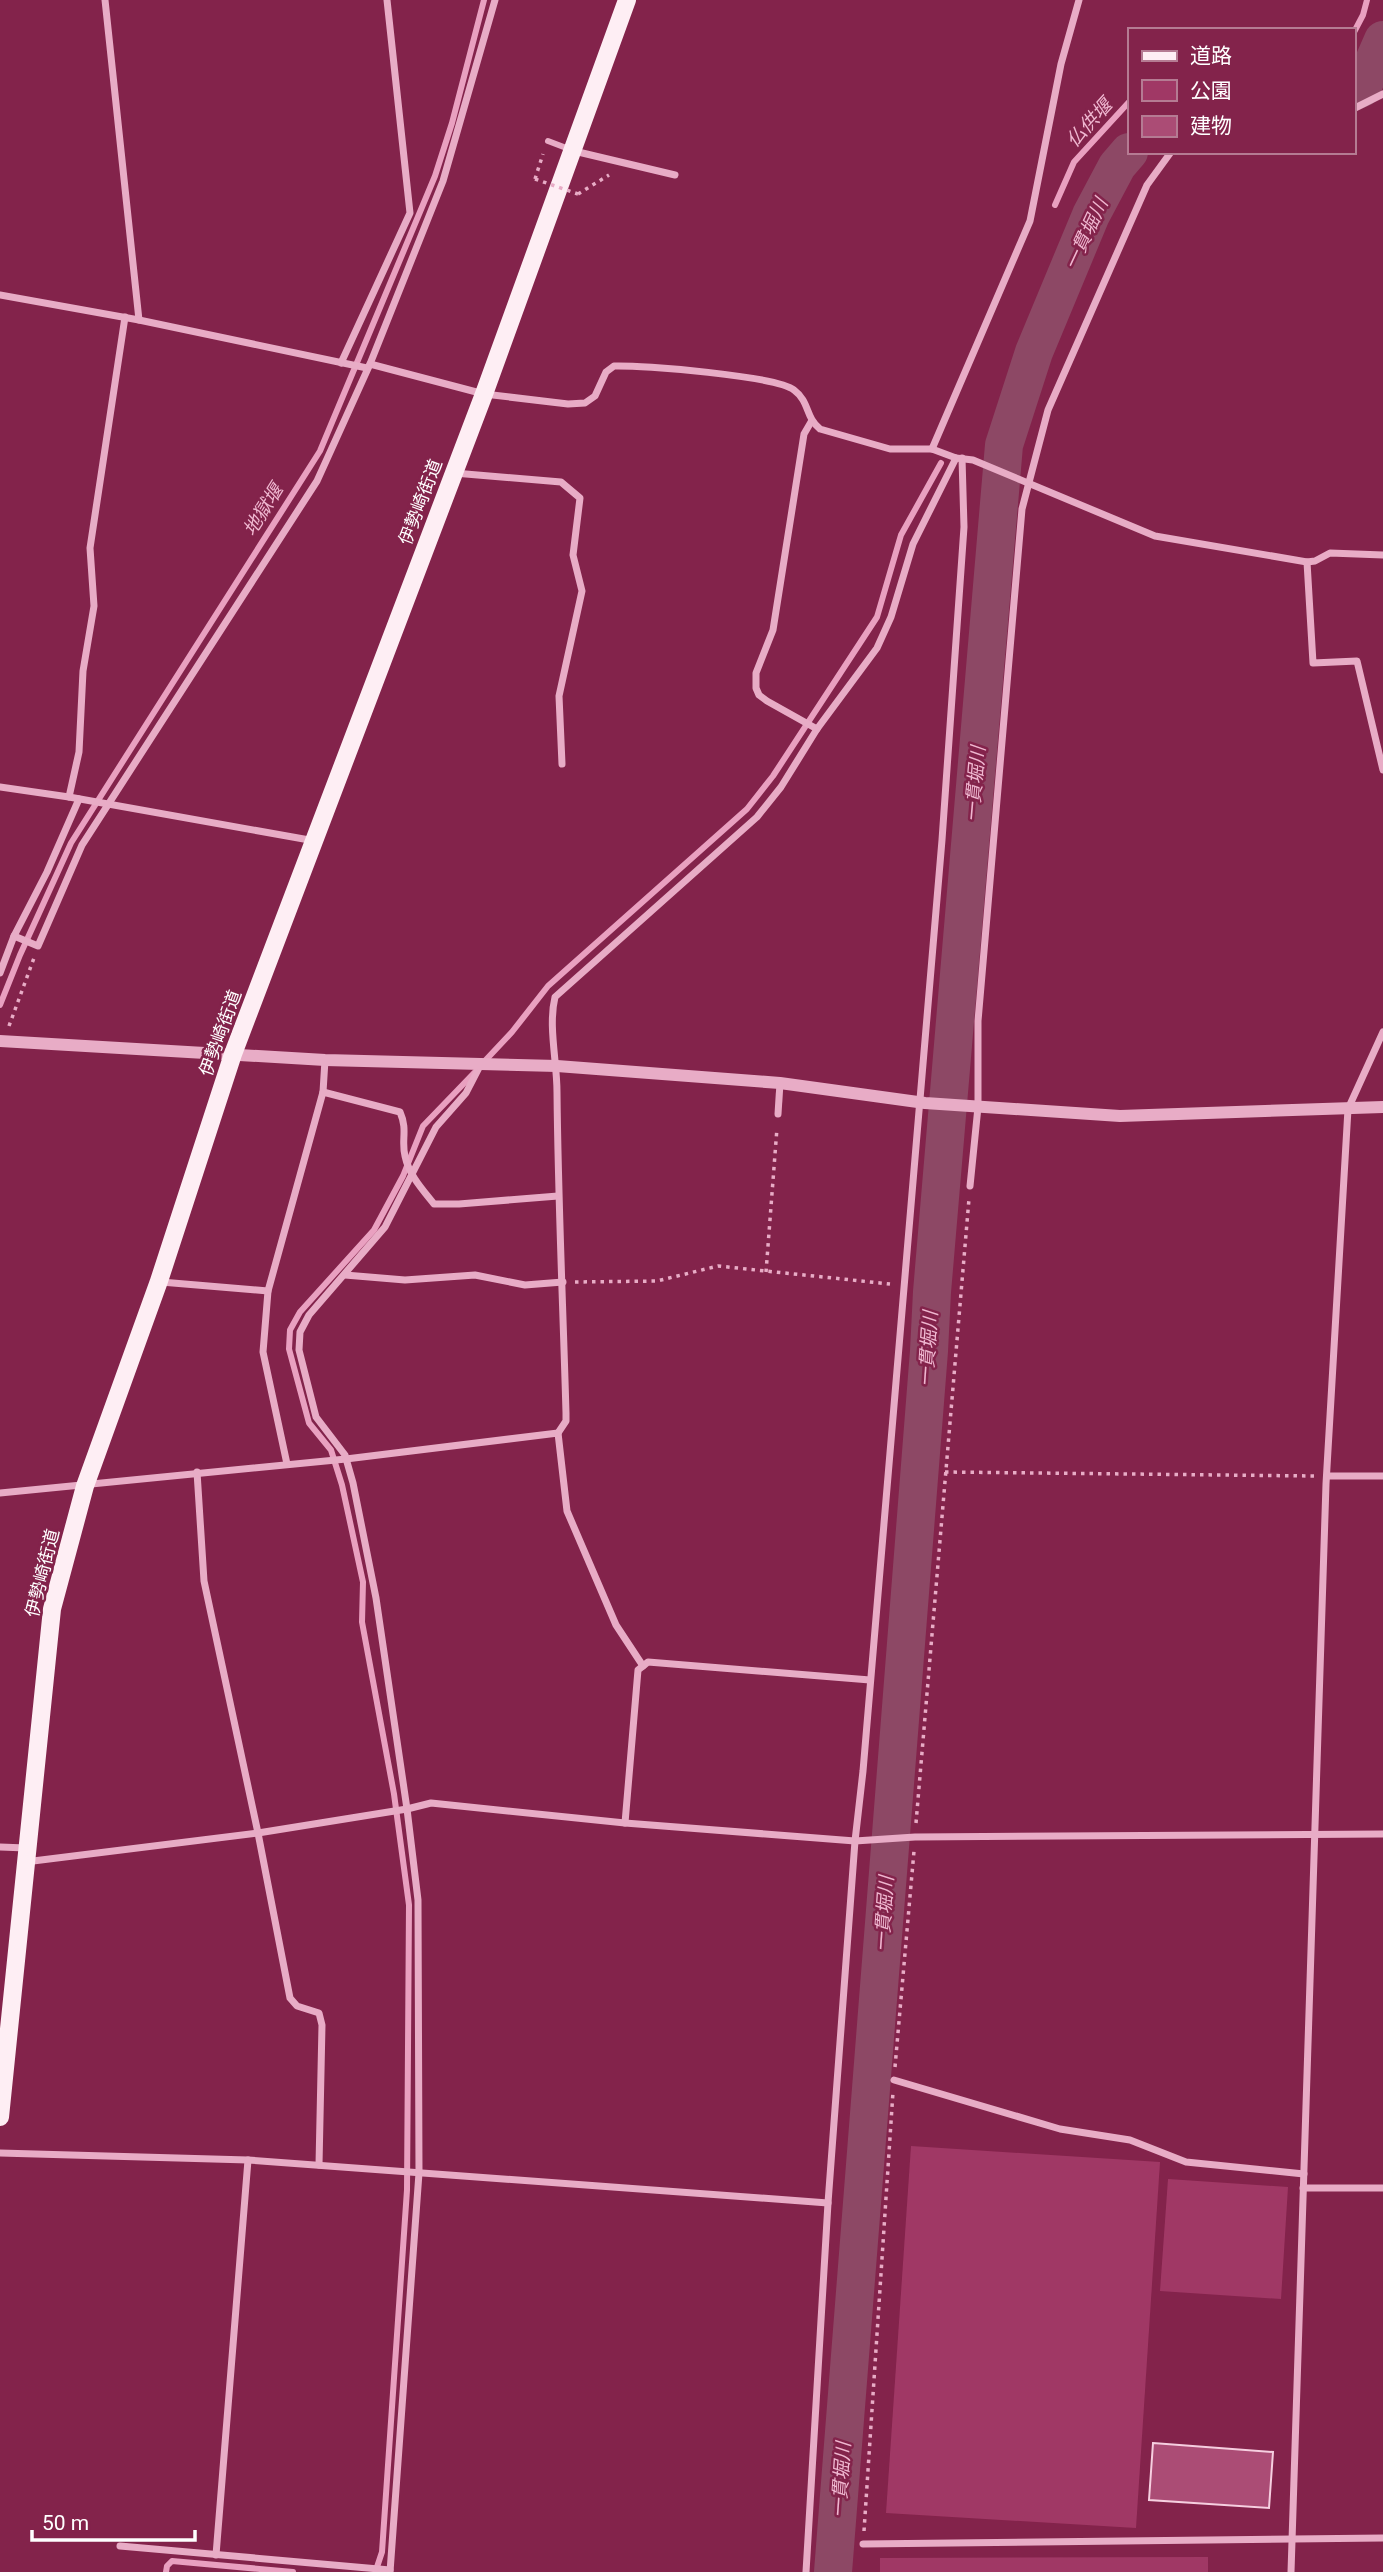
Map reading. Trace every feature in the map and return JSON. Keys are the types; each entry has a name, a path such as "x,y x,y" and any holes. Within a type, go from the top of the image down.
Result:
{"main road":[{"name":"伊勢崎街道","path":"0,2116 52,1609 85,1486 159,1281 233,1054 484,394 627,0"}],"street":[{"path":"105,0 139,320"},
{"path":"341,363 411,213 387,0"},
{"path":"14,936 38,946 82,845 317,481 368,366 443,181 495,0"},
{"path":"932,449 1030,220 1061,64 1079,0"},
{"path":"1355,108 1383,94"},
{"path":"548,141 572,150 676,175"},
{"path":"970,1186 978,1021 1023,482 1048,410 1147,185 1170,154"},
{"path":"0,295 125,317 341,363 368,366 484,394 568,404 585,403 595,396 606,372 614,366 650,367 780,383 792,387 801,396 806,402 811,422 820,429 890,449 932,449 973,460 1155,536 1307,562 1330,553 1383,555"},
{"path":"69,797 79,752 83,671 94,606 90,548 125,317"},
{"path":"811,422 804,434 773,630 756,673 756,688 759,695 767,701 817,729"},
{"path":"643,1666 616,1625 567,1511 558,1433 566,1421 566,1413 558,1196 557,1066 552,1010 555,996 757,817 781,787 817,729 877,648 891,617 912,544 959,458"},
{"path":"806,2572 828,2203 942,840 963,540 959,458"},
{"path":"454,473 561,482 580,498 573,555 582,590 559,696 562,764"},
{"path":"1307,562 1313,663 1357,661 1383,769"},
{"path":"0,787 315,841"},
{"path":"0,973 14,936 47,872 79,799"},
{"path":"1291,2572 1326,1476 1348,1109 1383,1032"},
{"path":"2,1042 325,1060 557,1066 780,1083 975,1107 1120,1116 1383,1107"},
{"path":"286,1464 263,1352 268,1291 323,1092 325,1060"},
{"path":"120,2546 390,2571 419,2173 418,1900 376,1598 346,1459 316,1417 299,1350 300,1332 309,1315 385,1227 436,1127 466,1093 481,1064"},
{"path":"778,1114 780,1083"},
{"path":"323,1092 400,1112 406,1125 404,1154 412,1175 434,1204 558,1196"},
{"path":"345,1275 405,1280 475,1275 525,1285 563,1282"},
{"path":"159,1281 268,1291"},
{"path":"0,1493 346,1459 558,1433"},
{"path":"197,1472 204,1581 290,1998 297,2006 319,2013 322,2025 319,2165"},
{"path":"1326,1476 1383,1476"},
{"path":"625,1823 638,1670 648,1662 870,1680"},
{"path":"0,1847 26,1855 258,1833 431,1803 625,1823 859,1841 912,1837 1383,1834"},
{"path":"894,2080 1060,2129 1130,2140 1186,2162 1304,2174"},
{"path":"0,2153 248,2160 828,2203"},
{"path":"216,2555 248,2160"},
{"path":"1303,2188 1383,2188"},
{"path":"863,2544 1383,2538"}],"path":[{"path":"548,141 535,179 578,194 609,175"},
{"path":"2,1042 38,946"},
{"path":"766,1272 778,1114"},
{"path":"863,2544 912,1837 970,1186"},
{"path":"563,1282 657,1281 718,1266 903,1285"},
{"path":"945,1472 1326,1476"}],"green space":[{"path":"911,2146 1160,2162 1136,2528 886,2513"},
{"path":"1168,2179 1288,2187 1281,2299 1160,2291"},
{"path":"1208,2557 1208,2572 880,2572 880,2558"}],"building":[{"path":"1153,2443 1273,2452 1269,2508 1149,2500"}],"waterway":[{"name":"地獄堰","path":"0,1005 71,843 320,451 435,176 452,123 484,0"},
{"name":"仏供堰","path":"1355,30 1367,0"},
{"name":"一貫堀川","path":"1355,91 1362,88 1383,40"},
{"name":"仏供堰","path":"1055,205 1074,162 1128,103"},
{"name":"一貫堀川","path":"833,2572 932,1292 1004,445 1034,352 1091,215 1117,166 1128,153"},
{"path":"482,1064 512,1032 548,986 747,809 773,776 877,617 901,535 941,463"},
{"path":"376,2570 382,2552 407,2190 409,1905 394,1794 362,1622 363,1582 342,1485 331,1450 309,1423 289,1349 290,1330 300,1312 374,1230 403,1176 423,1126 475,1072"},
{"path":"166,2572 172,2561 293,2572"}]}
